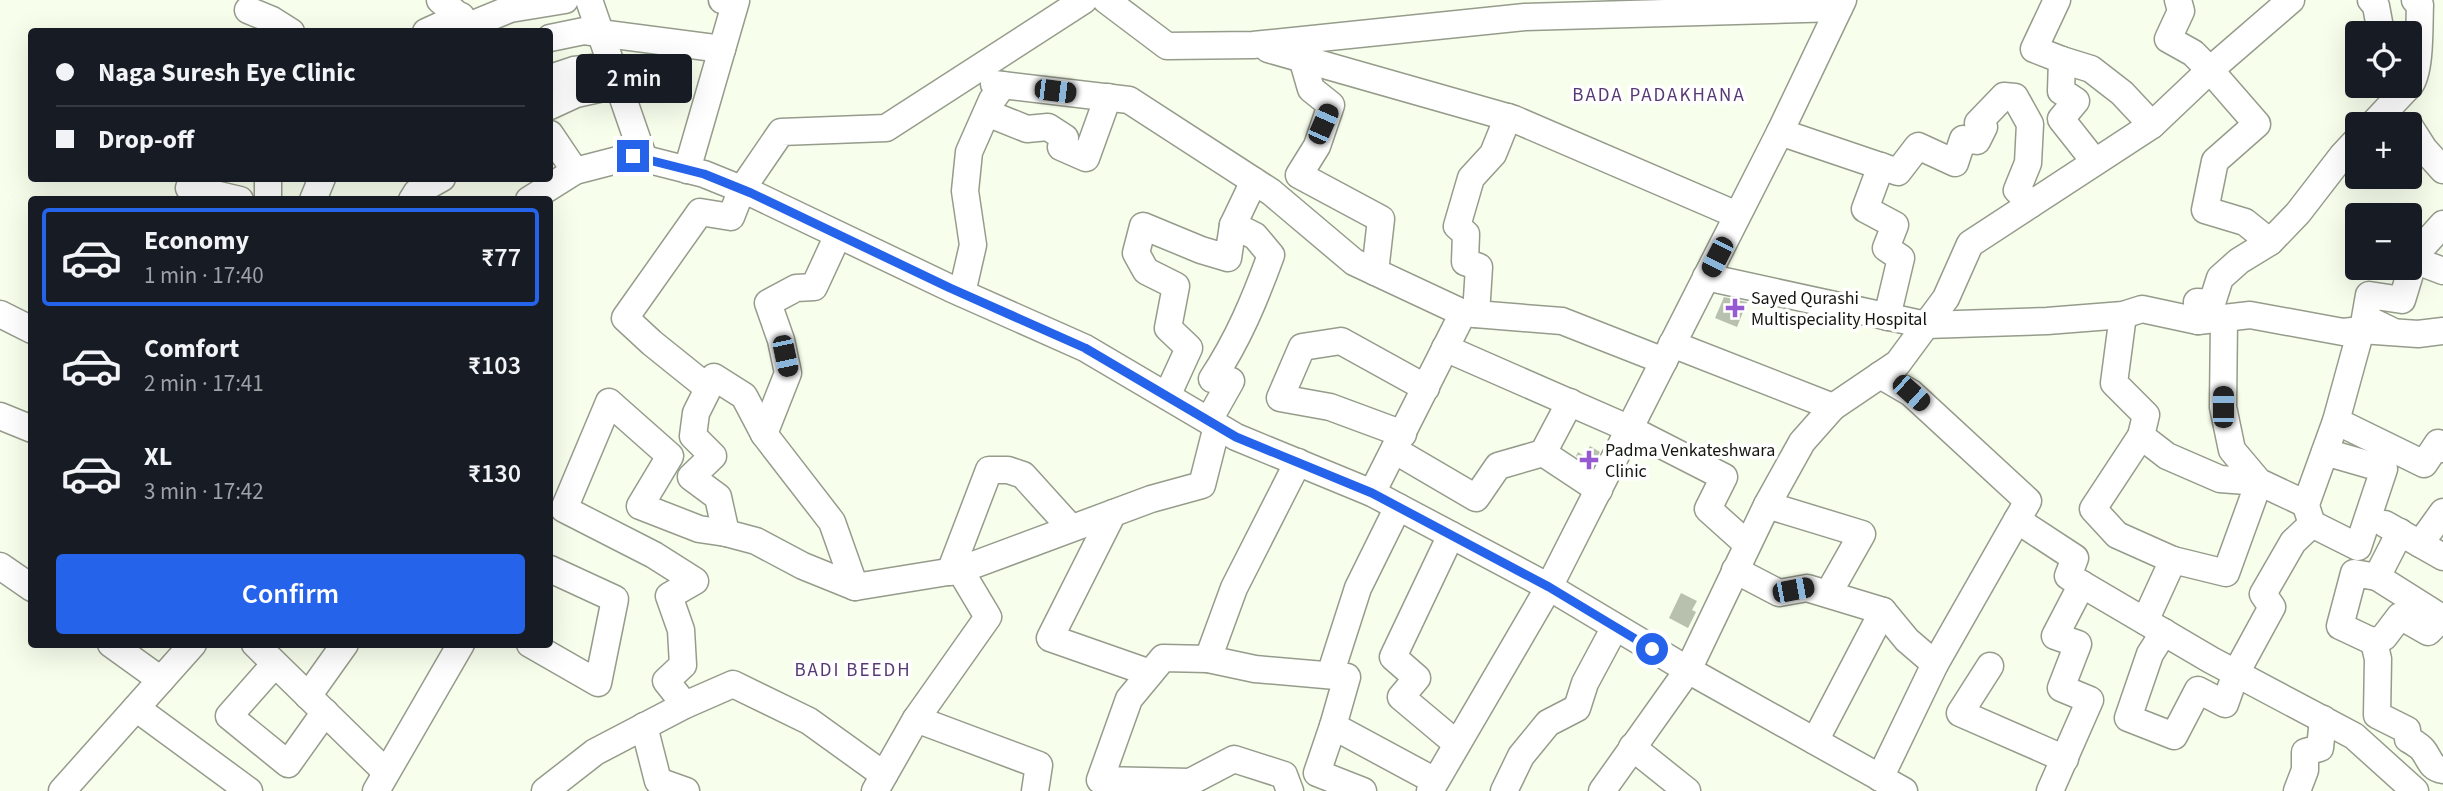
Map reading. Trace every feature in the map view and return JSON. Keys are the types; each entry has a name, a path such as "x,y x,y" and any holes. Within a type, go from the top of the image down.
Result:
{"street":[{"path":"440,0 470,24"},
{"path":"448,28 470,24 510,9 565,0"},
{"path":"687,170 736,1 722,0"},
{"path":"708,388 625,318 700,212 732,217 742,190 781,132 886,128 1084,0"},
{"path":"1106,0 1167,46 1253,45 1525,17 1841,4 1780,132 1549,587 1433,786 1333,726"},
{"path":"2057,0 2034,49 2091,69 2122,93 2152,125"},
{"path":"2178,0 2181,11 2168,39 2193,53 2210,69 2257,124 2215,161 2204,210 2245,222 2270,242"},
{"path":"1602,791 1688,670 1747,544 1802,442 1833,407 1898,363 1946,298 1970,244 2152,125 2210,69 2291,0"},
{"path":"2371,0 2378,21"},
{"path":"2415,0 2420,5 2418,48 2414,79 2403,102 2424,149 2443,170"},
{"path":"594,2 600,33 644,159"},
{"path":"249,14 272,20 285,28"},
{"path":"553,37 584,31 722,49"},
{"path":"1253,45 1508,117 1737,215"},
{"path":"1302,58 1311,89 1331,105 1317,146 1299,175 1381,219 1375,272"},
{"path":"2062,60 2061,91 2076,101 2061,119 2095,162"},
{"path":"553,77 574,70 614,75"},
{"path":"553,105 614,75"},
{"path":"962,293 973,245 965,191 969,152 998,84 1108,97 1129,100 1271,192 1354,262 1469,314 1562,321 1668,352 1833,407"},
{"path":"1780,132 1898,172 1918,146 1955,163 1963,139 1977,141 1984,127 1978,122 2004,96 2015,97 2030,124 2028,163 2017,190 2031,204"},
{"path":"987,113 1027,129 1048,127 1065,138 1062,147 1086,158 1108,97"},
{"path":"1372,493 1446,348 1469,314 1479,267 1465,262 1466,234 1457,226 1471,178 1493,154 1508,117"},
{"path":"553,138 575,171"},
{"path":"2325,452 2384,469 2358,547 2259,482 2232,450 2211,320 2197,302 2212,303 2220,278 2239,261 2270,242 2306,204 2345,153"},
{"path":"535,196 575,171 633,156 704,174 742,190 1085,348 1236,437 1372,493 1549,587 1891,786 1934,664 2028,501 1911,393 1880,375"},
{"path":"1881,166 1865,209 1895,225 1886,248 1901,258 1887,317"},
{"path":"1167,396 1189,348 1168,328 1175,286 1146,271 1136,253 1143,226 1228,258 1233,225 1254,181"},
{"path":"414,196 435,182"},
{"path":"189,188 223,196"},
{"path":"2422,247 2443,224"},
{"path":"685,705 666,681 683,665 681,630 669,596 695,581 654,555 564,509 609,402 670,456 640,506 699,529 755,541 803,566 855,587 955,571 1113,513 1202,485 1213,423 1231,381 1212,379 1232,349 1251,310 1271,255 1255,236 1233,225"},
{"path":"764,434 788,373 781,340 768,303 796,288 814,287 838,234"},
{"path":"2422,263 2443,271"},
{"path":"1706,277 1926,326 2047,321 2123,315 2142,309 2211,320 2250,315 2343,332 2394,332 2441,327"},
{"path":"2394,332 2365,318 2369,295 2402,300 2408,280"},
{"path":"0,305 28,309"},
{"path":"0,314 28,328"},
{"path":"2123,315 2114,383 2146,415 2141,436 2094,509 2117,536 2173,560 2226,573 2259,482"},
{"path":"2082,584 2055,636 2078,644 2061,688 2174,736 2198,690 2225,704 2236,673 2272,607 2263,594 2309,514 2361,330"},
{"path":"1426,388 1341,341 1302,347 1280,398 1331,407 1399,442 1476,499 1498,466 1543,453 1570,402"},
{"path":"1446,348 1630,429 1724,477 1708,509 1747,544"},
{"path":"726,533 718,496 691,477 713,456 693,436 696,413 714,377 744,396 764,434 832,522 855,587"},
{"path":"0,416 28,427"},
{"path":"2336,421 2424,464 2438,443 2443,449"},
{"path":"2141,436 2167,456 2220,479 2259,482"},
{"path":"1543,453 1599,490"},
{"path":"1208,659 1234,588 1298,462"},
{"path":"955,571 989,470 1008,470 1023,475 1071,528"},
{"path":"1767,505 1862,534 1828,594"},
{"path":"1330,675 1358,588 1398,507"},
{"path":"2377,577 2401,533 2443,512"},
{"path":"1113,513 1051,638 1150,673"},
{"path":"2017,520 2075,558 2067,576 2236,673 2354,736 2415,791"},
{"path":"2401,533 2443,557"},
{"path":"1451,535 1393,657 1417,678 1401,696 1457,744"},
{"path":"2129,719 2150,654 2154,627 2173,560"},
{"path":"0,566 28,584"},
{"path":"537,648 598,683 615,599 553,570"},
{"path":"1735,570 1779,593 1807,587 1883,611 1907,640 1934,664"},
{"path":"545,791 595,752 685,705 733,684 809,721 880,783 916,719 988,617 955,571"},
{"path":"2354,573 2377,577 2442,617 2428,632 2400,616 2384,637 2374,642 2340,626 2354,573"},
{"path":"1815,741 1883,611"},
{"path":"1504,791 1521,756 1548,723 1577,708 1586,683 1615,627"},
{"path":"2374,642 2378,659 2377,715 2407,730 2408,739 2423,750 2427,760 2437,769 2443,770"},
{"path":"117,648 161,680"},
{"path":"62,791 189,648"},
{"path":"260,648 317,704 381,781 459,648"},
{"path":"275,664 229,716 288,764 343,648"},
{"path":"1290,791 1284,775 1234,759 1189,787 1097,786 1129,699 1163,658 1208,659 1255,669 1347,677 1317,773 1363,791"},
{"path":"1990,666 1960,713 2065,759"},
{"path":"2050,791 2090,701"},
{"path":"136,708 239,787"},
{"path":"916,719 1039,765 1035,791"},
{"path":"2297,791 2305,770 2305,752 2320,748 2323,719"},
{"path":"644,726 658,781 686,791"},
{"path":"1632,747 1687,791"},
{"path":"2438,791 2443,787"}],"building":[{"path":"1724,297 1747,302 1737,327 1715,318"},
{"path":"1590,446 1600,452 1592,467 1576,456 1578,452 1584,456"},
{"path":"1681,593 1697,601 1692,610 1696,612 1688,628 1669,618"}],"place":[{"name":"Sayed Qurashi Multispeciality Hospital","path":"1735,308"},
{"name":"Padma Venkateshwara Clinic","path":"1589,460"}],"district":[{"name":"BADA PADAKHANA","path":"1659,95"},
{"name":"BADI BEEDH","path":"853,670"}],"route":[{"path":"633,156 704,174 751,193 950,288 1085,348 1236,437 1372,493 1549,587 1652,649"}]}
